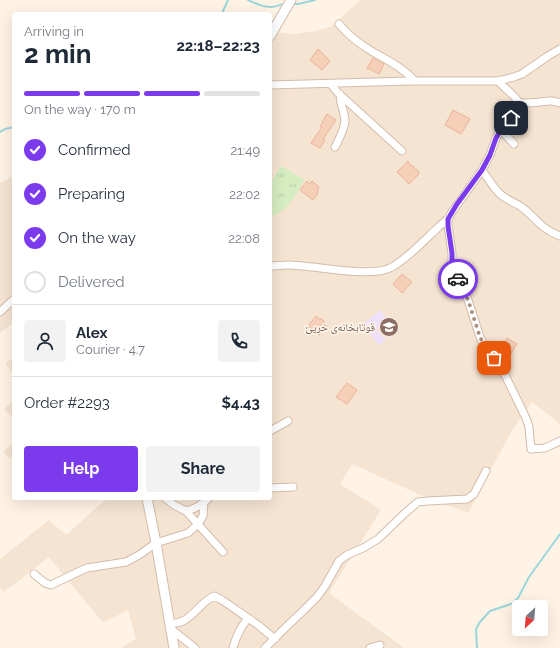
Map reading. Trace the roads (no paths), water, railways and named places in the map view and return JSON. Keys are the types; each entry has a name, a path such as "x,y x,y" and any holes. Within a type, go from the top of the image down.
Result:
{"street":[{"path":"272,33 291,0"},
{"path":"339,24 366,48 400,67 415,81"},
{"path":"272,85 415,81 498,81 522,74 560,49"},
{"path":"498,81 519,103"},
{"path":"331,84 402,151"},
{"path":"335,148 345,121 340,102 340,94"},
{"path":"519,103 540,102 546,100 553,100 560,103"},
{"path":"272,266 289,265 372,272 390,268 405,258 448,219 482,170 490,155 496,138 511,118 519,103"},
{"path":"501,130 514,144"},
{"path":"482,170 500,194 528,212 544,228 560,236"},
{"path":"448,219 452,265 468,300 480,337 486,349 500,366 526,418 529,427 531,449 545,448 560,441"},
{"path":"0,312 12,301"},
{"path":"272,430 288,421"},
{"path":"265,648 317,597 339,561 347,555 378,539 418,502 468,499 474,494 486,471"},
{"path":"272,488 293,487"},
{"path":"147,500 174,648"},
{"path":"167,500 186,511 223,552"},
{"path":"34,574 44,583 51,585 87,568 126,562 140,555 156,544 188,533 198,524 203,516 207,500"},
{"path":"186,511 193,509 207,500"},
{"path":"170,626 182,621 208,599 214,596 258,625 275,639"},
{"path":"233,648 235,640 248,618"},
{"path":"170,626 195,648"},
{"path":"370,648 380,645"}],"waterway":[{"path":"223,12 228,0"},
{"path":"248,0 266,7 274,7 285,4"},
{"path":"292,4 315,0"},
{"path":"0,132 12,127"},
{"path":"477,648 476,629 480,622 490,611 511,604 518,598 529,577 560,534"}],"place":[{"name":"قوتابخانەی خرپێ","path":"389,327"}]}
